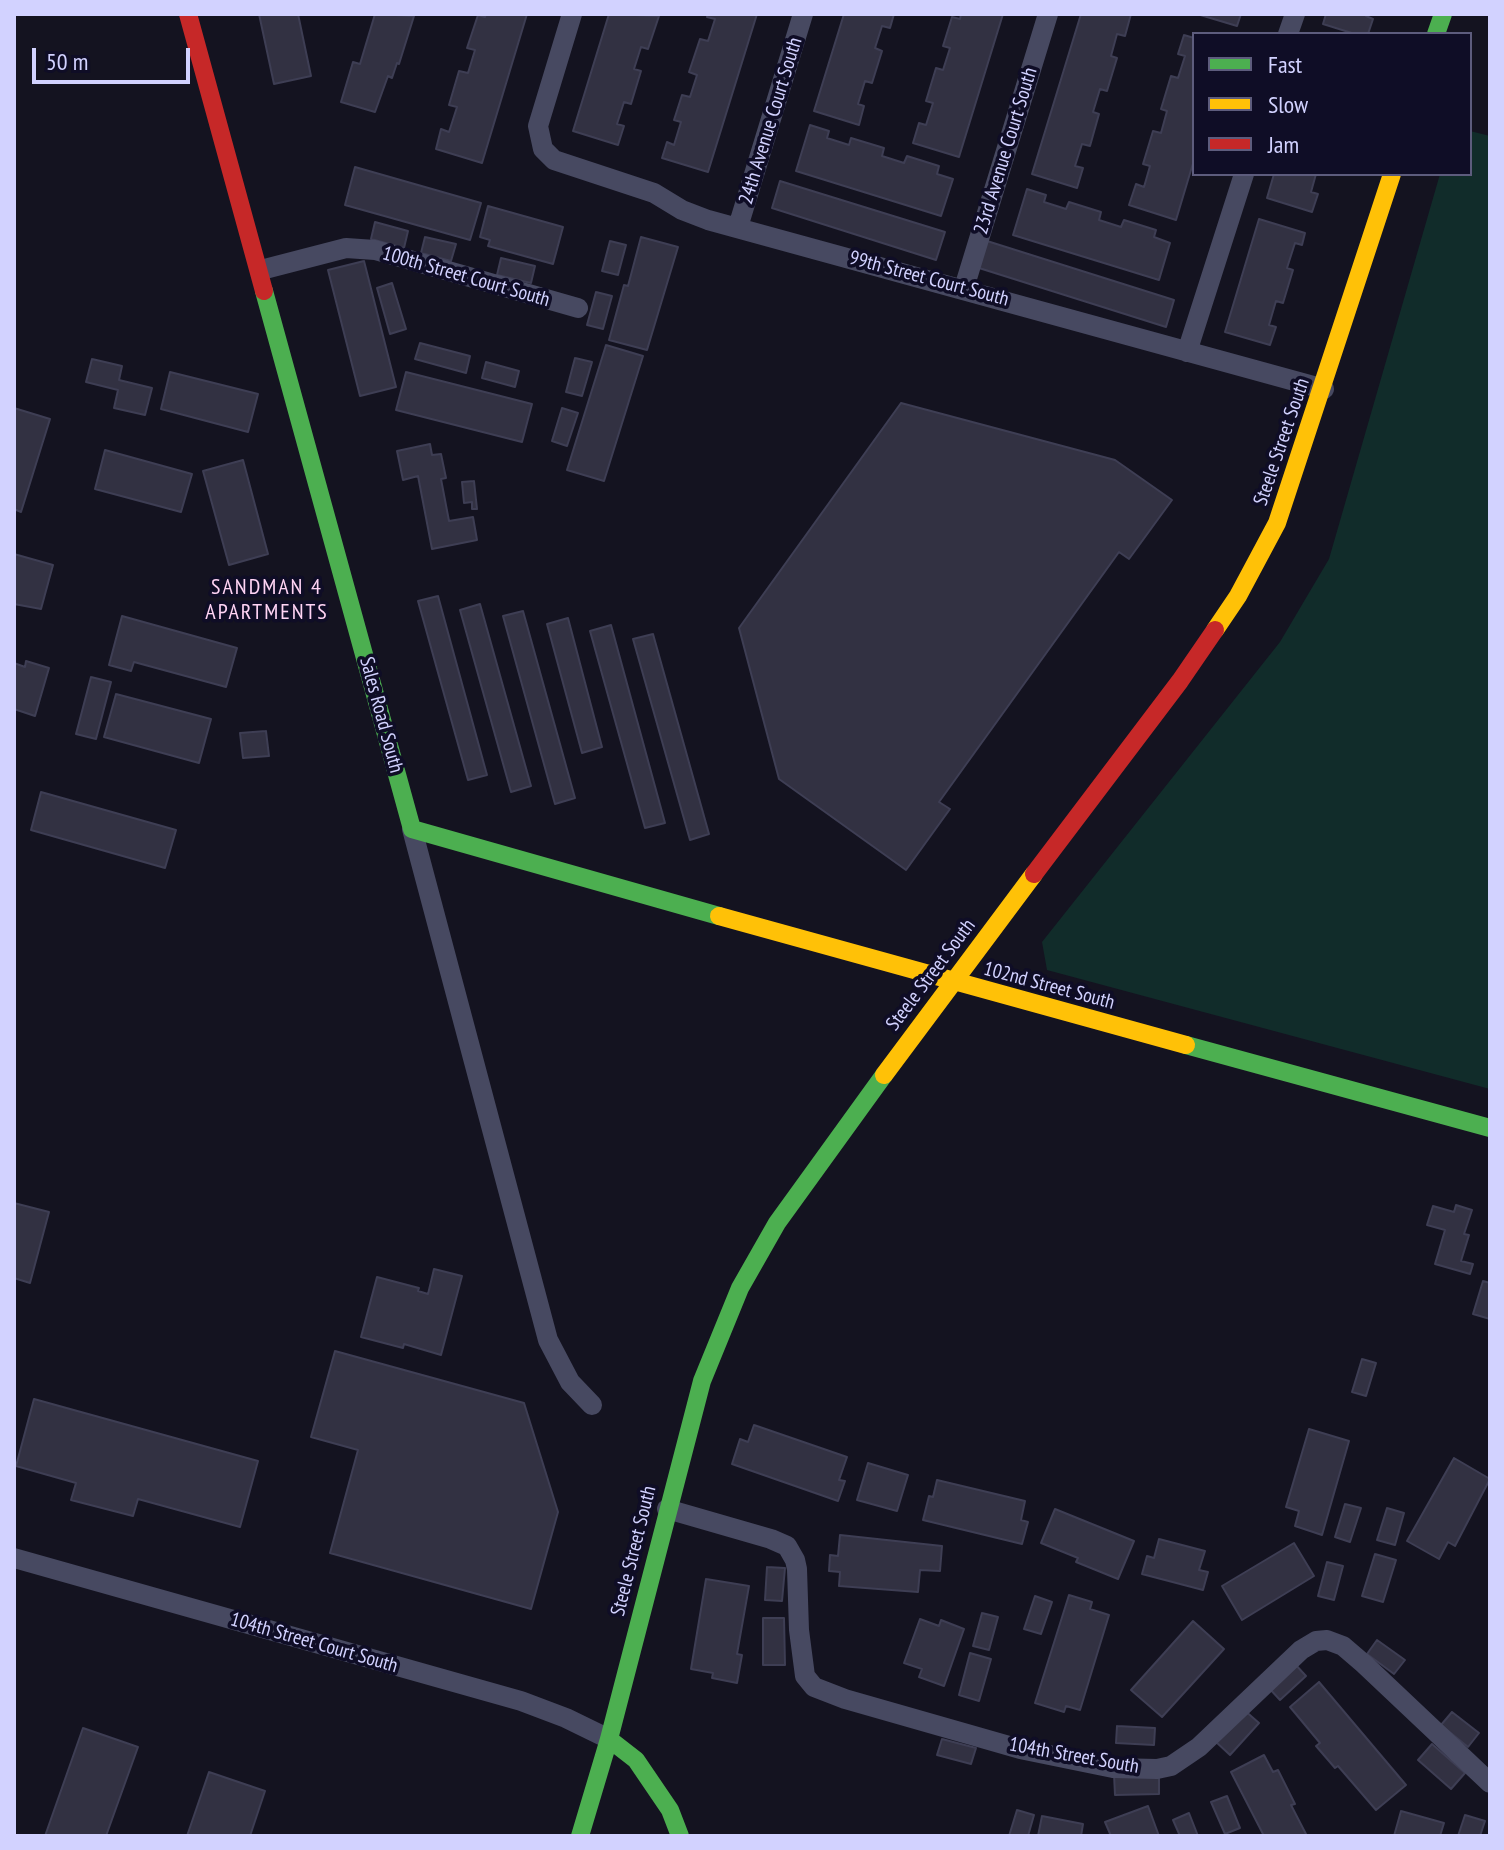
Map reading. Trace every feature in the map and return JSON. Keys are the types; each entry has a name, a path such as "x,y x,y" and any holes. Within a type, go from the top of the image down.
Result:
{"street":[{"name":"Sales Road South","path":"188,14 261,270 548,1340 570,1382 592,1405"},
{"name":"99th Street Court South","path":"572,14 538,126 543,149 554,160 654,193 682,210 738,227 1324,389"},
{"name":"24th Avenue Court South","path":"738,227 803,14"},
{"name":"23rd Avenue Court South","path":"964,288 1048,14"},
{"path":"1187,352 1243,176"},
{"name":"Steele Street South","path":"580,1836 609,1739 702,1381 727,1317 757,1257 803,1186 952,982 1180,681 1238,596 1277,523 1324,389 1391,176"},
{"name":"100th Street Court South","path":"261,270 346,248 375,250 578,308"},
{"name":"102nd Street South","path":"412,829 952,982 1490,1128"},
{"name":"104th Street South","path":"667,1509 780,1542 792,1552 797,1569 799,1630 805,1676 814,1687 845,1699 1020,1749 1113,1768 1157,1769 1171,1766 1199,1747 1301,1650 1316,1641 1327,1640 1343,1646 1364,1664 1490,1783"},
{"name":"104th Street Court South","path":"14,1558 521,1701 609,1739"},
{"path":"609,1739 636,1760 670,1810 680,1836"}],"green space":[{"path":"1472,132 1490,136 1490,1089 1047,970 1042,942 1280,642 1329,559 1439,176 1472,176"}],"building":[{"path":"259,14 298,14 311,76 274,84"},
{"path":"375,14 414,16 399,64 392,78 388,76 375,112 341,102 353,62 360,64"},
{"path":"486,14 527,14 482,163 436,149 441,129 449,132 457,107 449,105 459,71 468,73 475,50 467,48 478,15 485,17"},
{"path":"609,14 659,16 648,49 641,47 634,69 641,71 631,104 624,102 617,124 624,126 618,145 573,131"},
{"path":"708,14 757,14 708,172 662,158 667,142 674,145 681,122 674,120 682,95 690,97 697,75 689,72 700,39 708,41 715,19 707,17"},
{"path":"844,14 894,14 890,28 882,26 875,48 882,51 872,83 865,81 858,104 864,106 859,125 814,111"},
{"path":"961,14 1003,14 959,157 913,143 919,123 926,125 933,103 926,101 936,68 943,70 950,48 943,46 952,17 960,19"},
{"path":"1081,14 1131,14 1125,36 1117,34 1111,56 1117,58 1107,91 1100,89 1093,112 1099,114 1090,146 1082,144 1075,166 1083,168 1077,188 1032,174"},
{"path":"1197,14 1241,14 1237,26"},
{"path":"1326,14 1367,14 1373,19 1369,32 1349,32 1323,24"},
{"path":"1184,35 1192,37 1192,167 1176,220 1129,205 1136,184 1144,187 1150,166 1143,164 1153,131 1161,133 1167,111 1161,109 1171,76 1178,78 1185,56 1178,54"},
{"path":"810,125 829,131 827,138 849,145 851,138 884,148 882,156 904,163 907,156 939,166 937,174 953,179 941,216 796,171"},
{"path":"355,167 481,203 470,240 345,205"},
{"path":"1273,176 1315,176 1311,192 1318,194 1312,212 1267,198"},
{"path":"780,181 945,232 936,260 772,208"},
{"path":"1027,189 1046,195 1044,202 1066,209 1069,202 1101,212 1099,220 1121,227 1124,220 1156,230 1154,237 1170,243 1159,280 1013,235"},
{"path":"488,206 563,227 553,264 488,246 490,240 480,237"},
{"path":"1259,219 1305,233 1302,245 1295,243 1287,268 1293,270 1283,303 1276,301 1269,325 1276,327 1270,345 1225,332"},
{"path":"375,222 408,231 404,248 371,239"},
{"path":"425,237 456,244 451,261 421,253"},
{"path":"641,237 678,247 647,350 609,340"},
{"path":"610,241 626,245 618,275 602,271"},
{"path":"987,241 1174,300 1166,327 979,268"},
{"path":"501,258 535,266 531,283 497,275"},
{"path":"364,261 396,387 360,396 328,270"},
{"path":"392,283 406,329 390,334 377,288"},
{"path":"596,292 612,296 603,329 587,325"},
{"path":"420,343 470,356 466,373 415,359"},
{"path":"606,345 643,356 604,481 567,470"},
{"path":"575,358 592,362 582,396 566,392"},
{"path":"92,359 122,366 119,380 152,388 145,415 114,408 118,390 86,382"},
{"path":"486,362 519,371 515,387 482,378"},
{"path":"170,372 258,394 248,432 161,409"},
{"path":"406,372 532,404 522,442 396,410"},
{"path":"901,403 1115,460 1172,500 1129,559 1119,552 939,802 950,809 906,870 779,779 739,628"},
{"path":"14,408 50,419 21,512 14,509"},
{"path":"562,408 578,413 567,446 552,441"},
{"path":"430,444 432,455 441,454 446,478 441,479 449,521 473,517 477,540 432,549 418,476 403,480 397,451"},
{"path":"105,450 192,474 181,512 95,489"},
{"path":"243,460 268,554 229,565 203,471"},
{"path":"474,481 477,509 472,509 472,502 464,503 462,482"},
{"path":"14,554 53,565 41,609 14,604"},
{"path":"438,596 487,775 468,780 418,601"},
{"path":"480,604 531,786 511,792 460,610"},
{"path":"523,611 575,798 555,804 503,616"},
{"path":"122,616 237,648 226,687 134,662 131,671 109,665"},
{"path":"568,618 602,747 582,753 547,624"},
{"path":"611,625 665,823 645,828 590,631"},
{"path":"653,634 709,834 690,840 633,639"},
{"path":"26,661 49,668 35,716 14,709 14,663 25,667"},
{"path":"91,677 111,682 96,739 76,734"},
{"path":"116,694 211,719 199,763 104,737"},
{"path":"266,731 269,756 243,758 240,733"},
{"path":"41,792 176,830 165,868 31,830"},
{"path":"14,1203 49,1212 30,1283 14,1278"},
{"path":"1456,1205 1472,1210 1464,1234 1469,1235 1461,1261 1473,1264 1470,1274 1435,1264 1445,1230 1427,1225 1433,1206 1454,1212"},
{"path":"434,1269 462,1276 441,1355 404,1344 403,1348 361,1337 377,1277 419,1288 418,1291 428,1294"},
{"path":"1483,1281 1490,1283 1490,1319 1473,1314"},
{"path":"335,1351 524,1403 558,1512 531,1609 330,1553 358,1450 311,1437"},
{"path":"1362,1359 1376,1363 1366,1396 1352,1392"},
{"path":"34,1399 258,1461 240,1527 138,1499 133,1516 71,1500 76,1483 16,1466"},
{"path":"754,1425 847,1457 839,1480 845,1481 838,1501 732,1464 740,1439 748,1442"},
{"path":"1309,1429 1349,1441 1322,1535 1295,1526 1299,1511 1286,1507"},
{"path":"1454,1458 1490,1479 1455,1546 1448,1542 1439,1559 1407,1541"},
{"path":"868,1463 908,1475 897,1511 857,1500"},
{"path":"937,1480 1025,1501 1021,1520 1028,1522 1022,1544 923,1520"},
{"path":"1345,1504 1361,1508 1350,1542 1335,1537"},
{"path":"1387,1508 1404,1513 1395,1545 1377,1540"},
{"path":"1055,1509 1134,1541 1118,1579 1041,1543"},
{"path":"840,1535 942,1546 940,1571 920,1570 918,1592 839,1586 840,1572 829,1571 830,1555 838,1556"},
{"path":"1159,1539 1205,1551 1199,1570 1208,1572 1203,1590 1142,1574 1147,1556 1154,1558"},
{"path":"1294,1543 1314,1576 1242,1620 1222,1586"},
{"path":"1375,1554 1396,1560 1383,1602 1362,1596"},
{"path":"1327,1562 1343,1566 1334,1600 1318,1596"},
{"path":"767,1567 785,1568 782,1601 765,1600"},
{"path":"706,1579 749,1586 737,1654 742,1655 737,1683 712,1678 713,1673 691,1669"},
{"path":"1069,1595 1092,1602 1090,1609 1109,1615 1080,1710 1066,1706 1064,1712 1035,1703"},
{"path":"1035,1596 1052,1602 1041,1634 1024,1629"},
{"path":"982,1613 998,1617 989,1650 973,1646"},
{"path":"763,1618 784,1618 785,1665 763,1665"},
{"path":"920,1619 939,1626 941,1620 964,1629 944,1686 919,1677 922,1669 904,1663"},
{"path":"1193,1621 1224,1649 1162,1717 1131,1690"},
{"path":"1377,1640 1405,1660 1394,1674 1367,1654"},
{"path":"970,1653 991,1659 979,1701 959,1695"},
{"path":"1294,1663 1306,1676 1280,1700 1268,1687"},
{"path":"1319,1682 1406,1785 1376,1810 1316,1746 1320,1743 1290,1707"},
{"path":"1243,1709 1259,1723 1230,1755 1215,1741"},
{"path":"1452,1712 1479,1733 1468,1747 1441,1725"},
{"path":"1117,1726 1155,1728 1154,1745 1116,1743"},
{"path":"83,1728 138,1747 106,1836 45,1836"},
{"path":"942,1739 976,1748 971,1764 937,1755"},
{"path":"1432,1744 1465,1773 1451,1789 1418,1760"},
{"path":"1264,1755 1273,1772 1278,1770 1307,1836 1264,1836 1231,1772"},
{"path":"209,1772 265,1791 250,1836 187,1836"},
{"path":"1159,1773 1159,1794 1115,1795 1114,1774"},
{"path":"1227,1796 1240,1828 1225,1834 1211,1802"},
{"path":"1148,1806 1159,1836 1111,1836 1105,1822"},
{"path":"1017,1810 1034,1815 1028,1836 1009,1836"},
{"path":"1401,1811 1444,1823 1440,1836 1394,1836"},
{"path":"1189,1813 1198,1836 1180,1836 1173,1820"},
{"path":"1465,1815 1485,1821 1480,1836 1458,1836"},
{"path":"1042,1816 1083,1824 1081,1836 1038,1836"}],"traffic: fast":[{"path":"1437,32 1443,14"},
{"path":"264,291 412,829 719,916"},
{"path":"1186,1045 1490,1128"},
{"path":"580,1836 609,1739 702,1381 740,1288 777,1223 884,1075"},
{"path":"609,1739 636,1760 670,1810 680,1836"}],"traffic: slow":[{"path":"1215,630 1238,596 1277,523 1391,176"},
{"path":"884,1075 1034,874"},
{"path":"719,916 1186,1045"}],"traffic: jam":[{"path":"188,14 264,291"},
{"path":"1034,874 1215,630"}],"district":[{"name":"SANDMAN 4 APARTMENTS","path":"267,600"}]}
